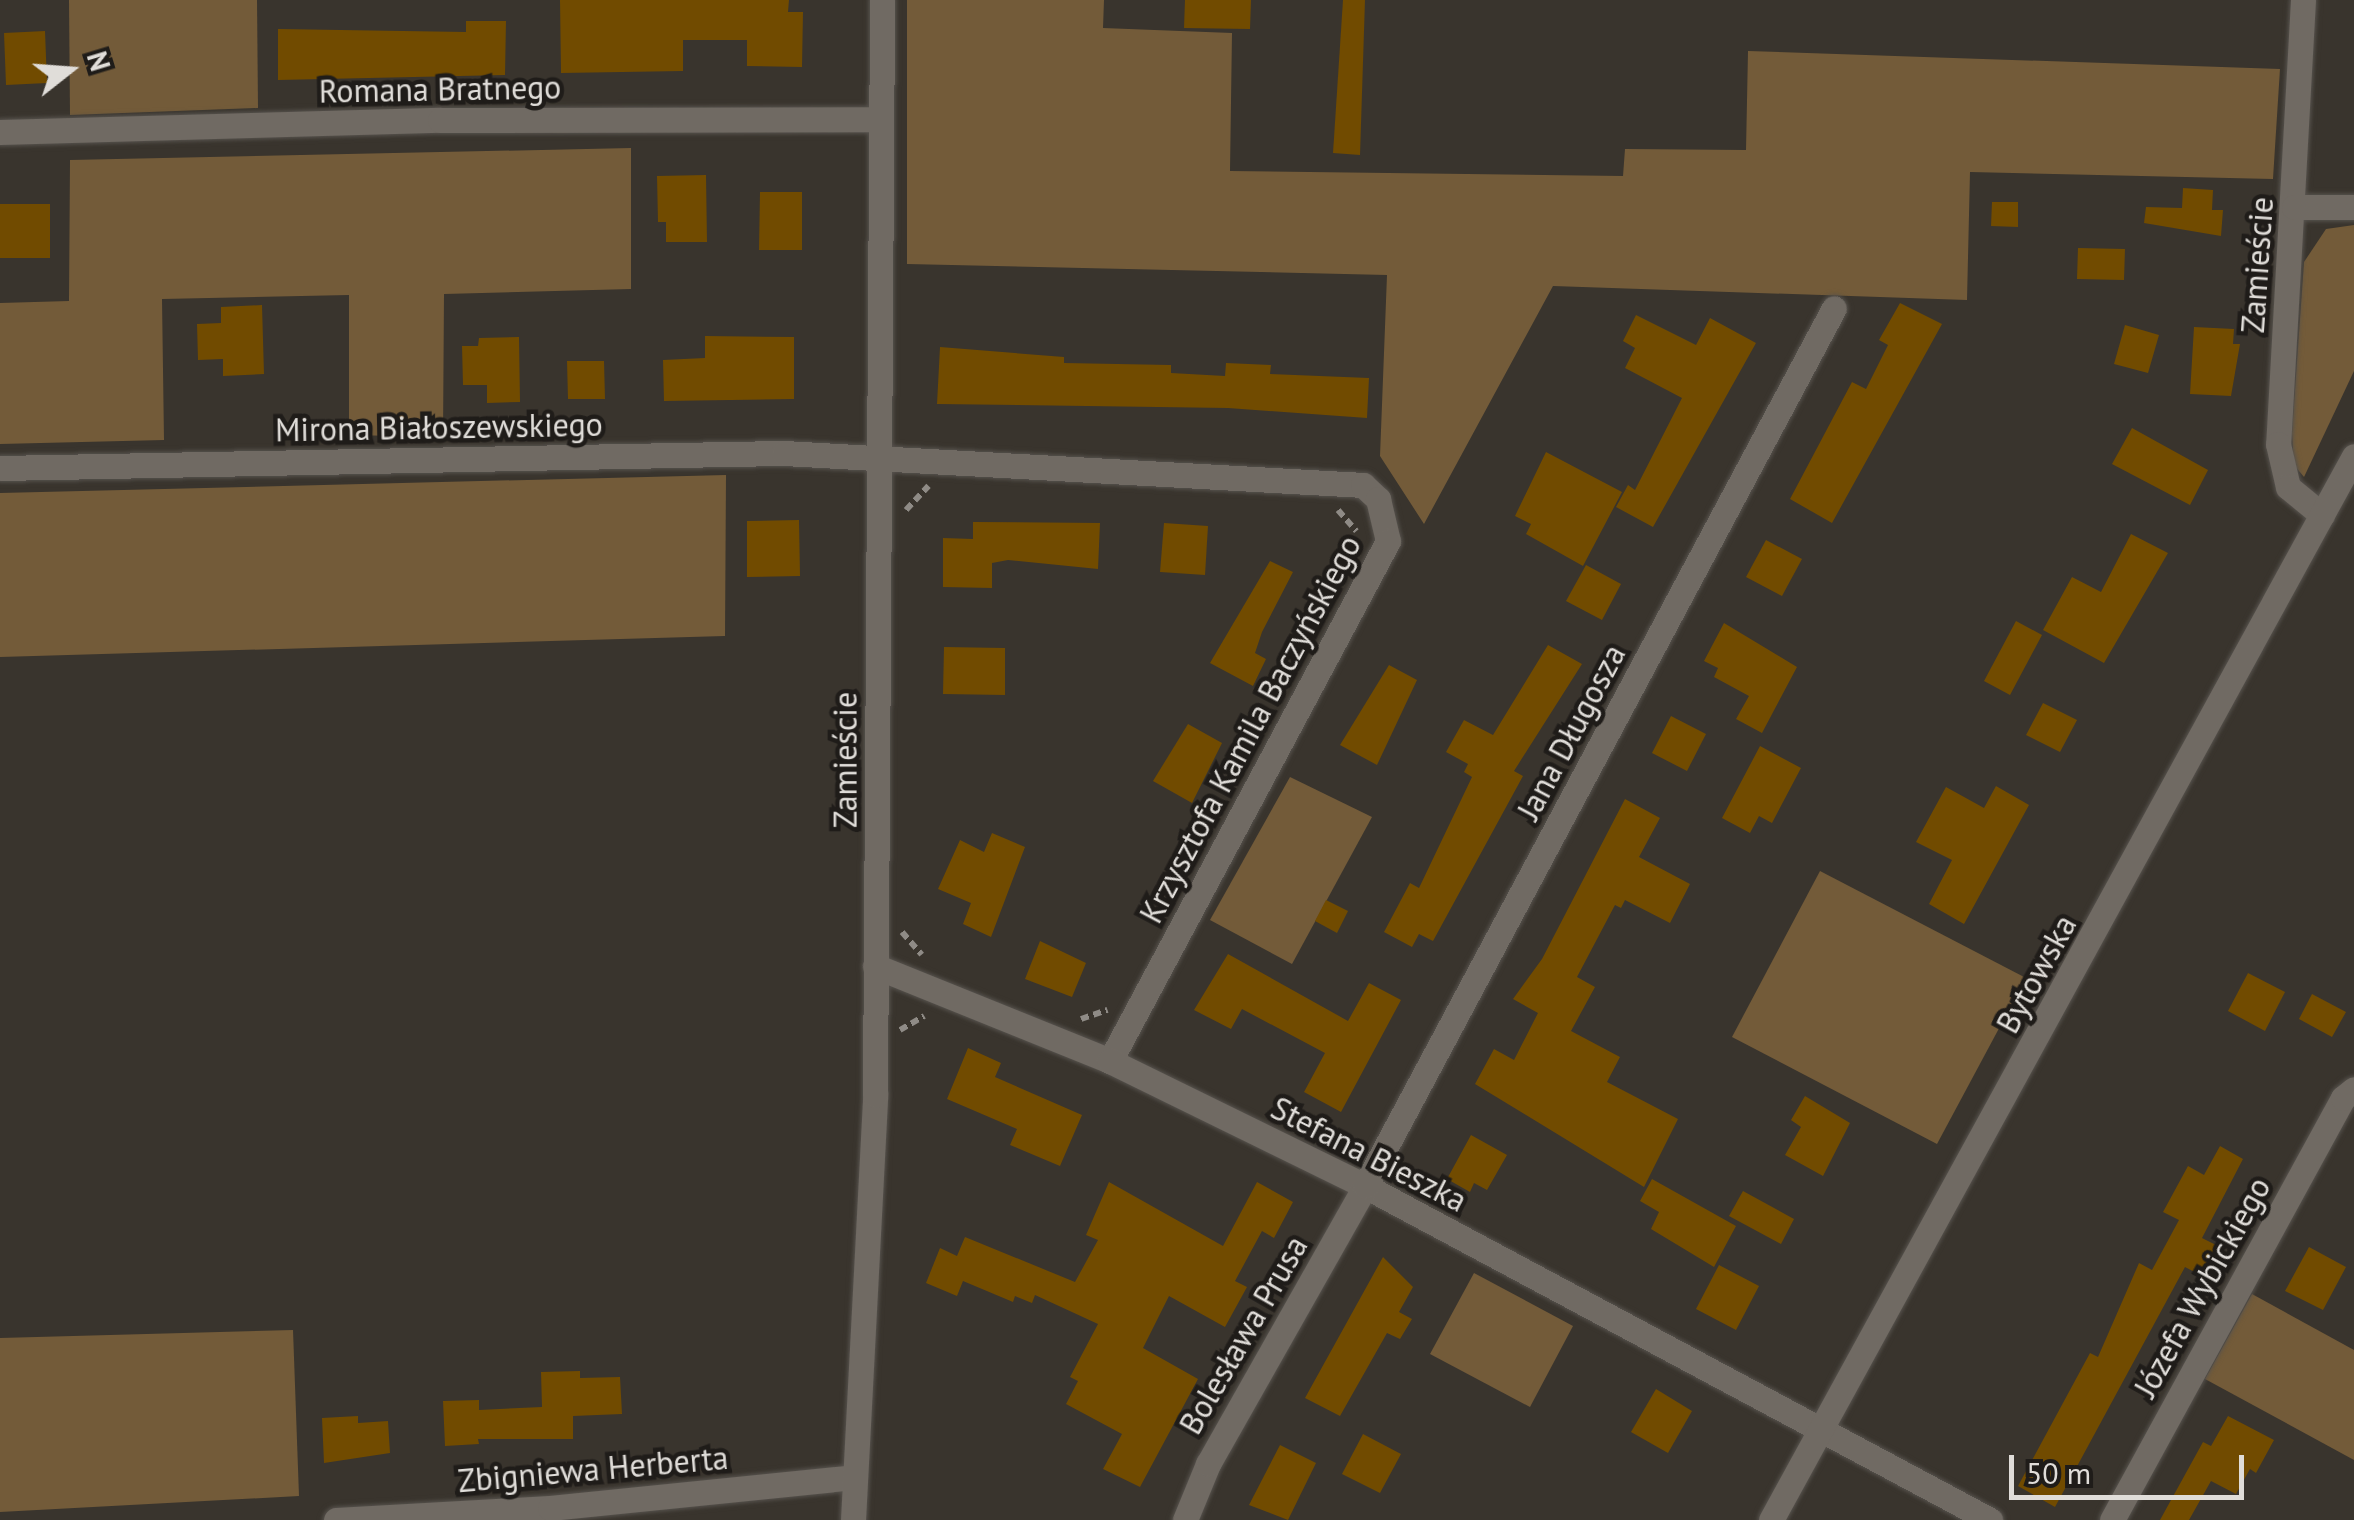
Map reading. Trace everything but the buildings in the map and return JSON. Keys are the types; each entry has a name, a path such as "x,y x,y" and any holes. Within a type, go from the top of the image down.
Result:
{"street":[{"name":"Zamieście","path":"853,1520 875,1031 882,0"},
{"name":"Zamieście","path":"2303,0 2278,444 2288,488 2322,516"},
{"name":"Romana Bratnego","path":"0,132 440,120 881,119"},
{"path":"2294,207 2354,206"},
{"name":"Jana Długosza","path":"1365,1186 1834,308"},
{"name":"Mirona Białoszewskiego","path":"0,468 784,453 879,462"},
{"name":"Bytowska","path":"1771,1520 2354,456"},
{"name":"Krzysztofa Kamila Baczyńskiego","path":"879,462 1342,481 1363,485 1387,519 1388,541 1379,559 1110,1061"},
{"name":"Stefana Bieszka","path":"875,966 1110,1061 1365,1186 1990,1520"},
{"name":"Józefa Wybickiego","path":"2112,1520 2344,1098 2354,1089"},
{"name":"Bolesława Prusa","path":"1185,1520 1208,1464 1365,1186"},
{"name":"Zbigniewa Herberta","path":"336,1520 550,1508 854,1477"}],"path":[{"path":"879,513 903,512 934,481"},
{"path":"1327,498 1367,543"},
{"path":"876,928 908,932 930,967"},
{"path":"1069,1024 1114,1007"},
{"path":"875,1031 898,1031 935,1009"}],"shaded area":[{"path":"69,0 257,0 258,108 70,115"},
{"path":"907,0 1104,0 1103,28 1232,33 1230,171 1623,176 1625,149 1746,150 1748,51 2280,69 2273,179 1970,172 1967,300 1553,286 1424,524 1380,456 1387,275 907,264"},
{"path":"631,148 631,289 444,294 443,437 349,435 349,295 162,299 164,440 0,444 0,303 69,301 70,160"},
{"path":"2354,225 2354,371 2304,477 2294,465 2292,433 2304,262 2326,229"},
{"path":"726,475 725,636 0,657 0,493"},
{"path":"1290,777 1372,817 1292,964 1210,920"},
{"path":"1820,871 2026,978 1937,1144 1732,1037"},
{"path":"1474,1273 1573,1326 1530,1407 1430,1354"},
{"path":"2252,1294 2354,1350 2354,1460 2205,1379"},
{"path":"293,1330 299,1496 0,1512 0,1338"}]}
